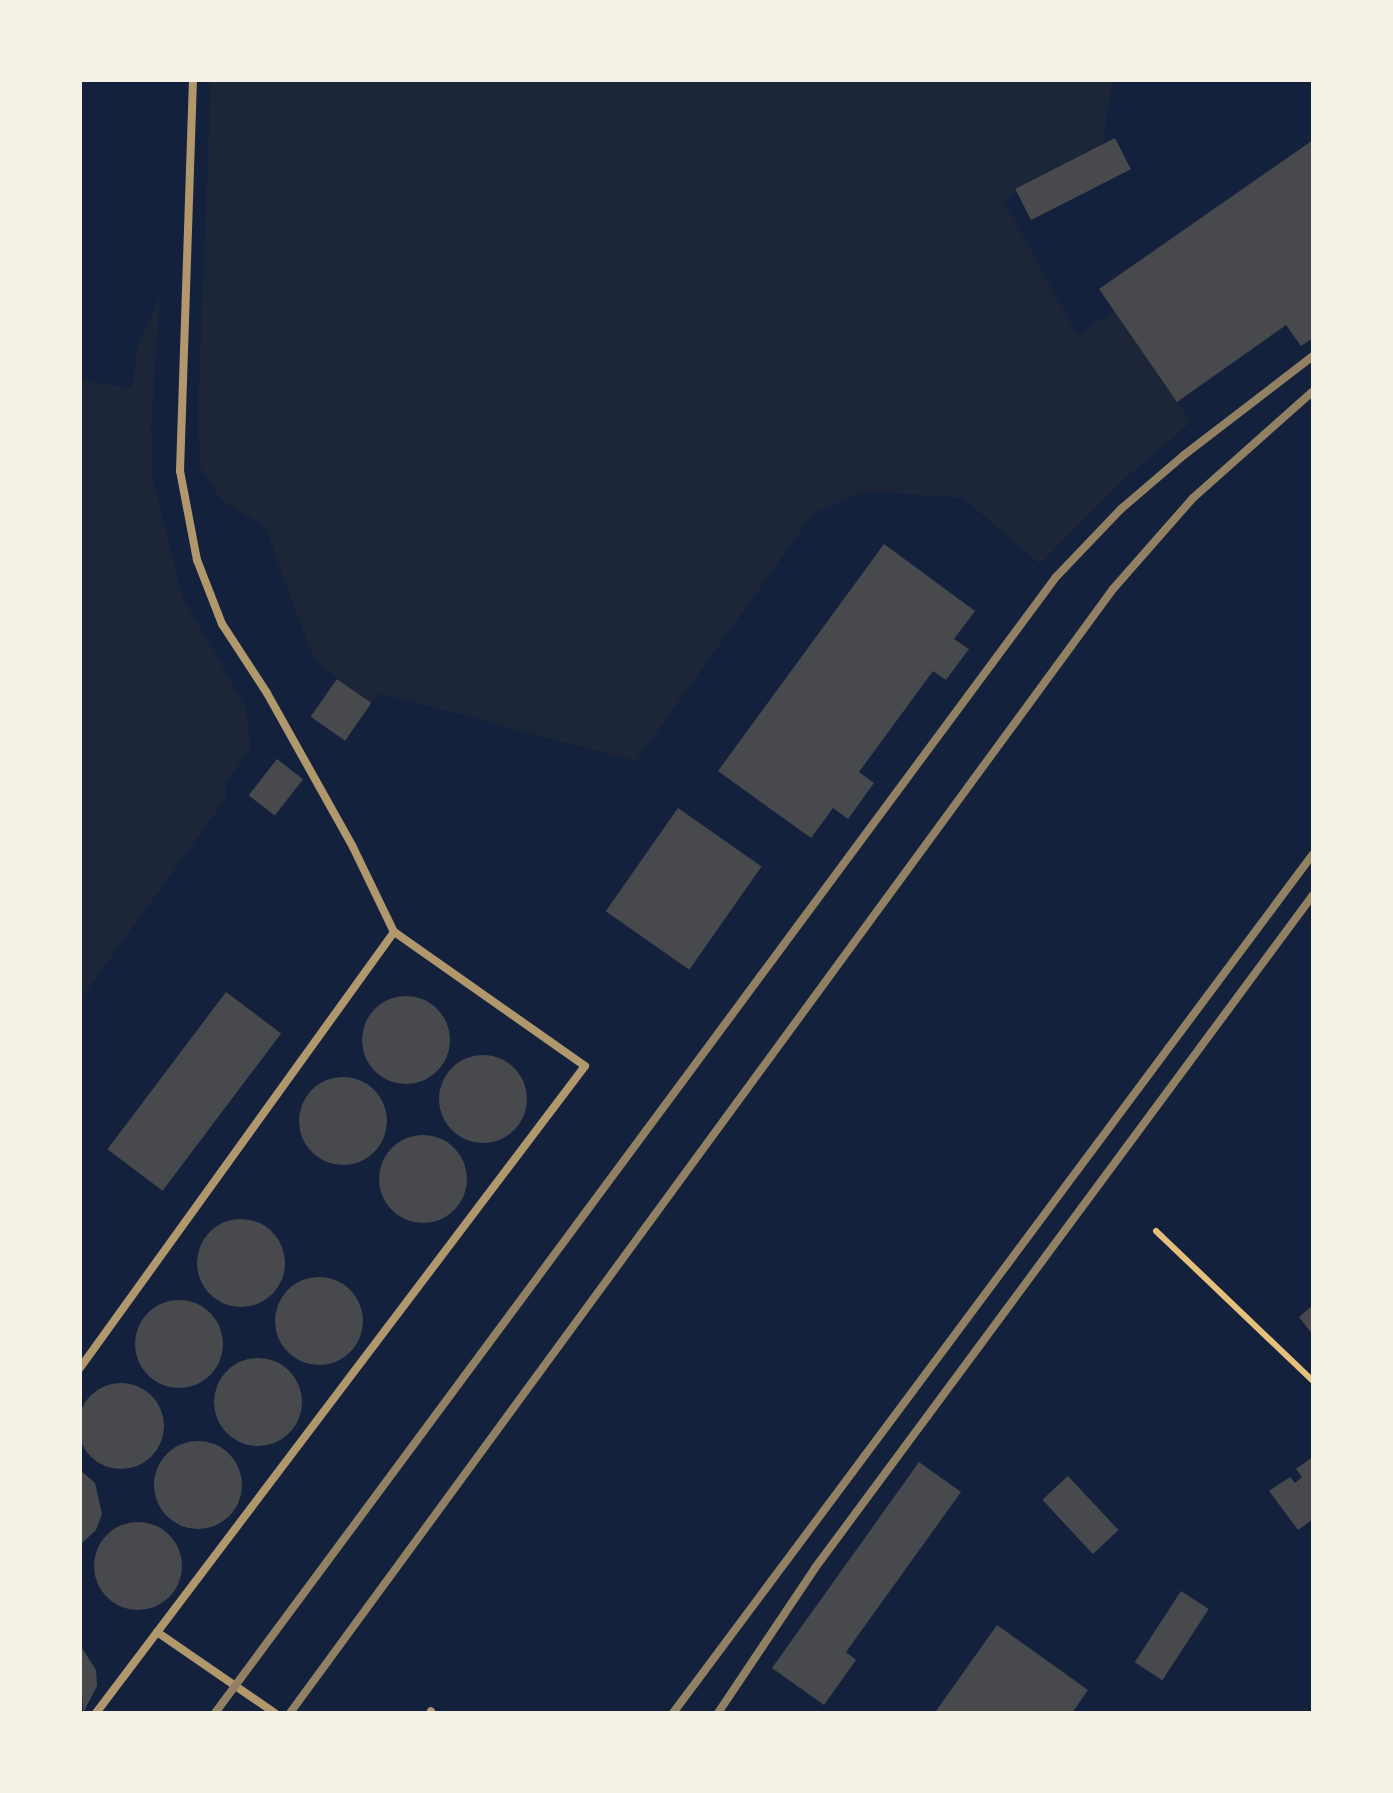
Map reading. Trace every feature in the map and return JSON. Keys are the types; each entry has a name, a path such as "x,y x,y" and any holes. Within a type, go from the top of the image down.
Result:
{"lane":[{"path":"96,1713 585,1066 394,932 353,846 267,693 222,624 196,560 184,514 178,426 193,80"},
{"path":"80,1368 394,932"},
{"path":"157,1632 275,1713"}],"path":[{"path":"1156,1231 1313,1381"}],"shaded area":[{"path":"211,80 1112,80 1103,145 1003,200 1077,335 1114,311 1191,422 1124,479 1040,564 963,498 865,491 813,514 636,761 379,693 371,703 321,666 311,652 265,526 222,501 200,467 198,412"},
{"path":"160,295 151,425 153,481 183,598 245,706 251,749 226,782 226,798 80,1000 80,381 132,388 138,347"}],"building":[{"path":"1115,138 1131,169 1031,220 1015,189"},
{"path":"1313,140 1313,338 1301,346 1286,325 1177,402 1099,289"},
{"path":"884,544 975,611 954,639 969,649 946,680 933,671 859,772 874,783 848,819 833,808 811,838 718,771"},
{"path":"337,679 371,703 345,741 311,717"},
{"path":"277,759 303,779 275,816 249,795"},
{"path":"678,808 762,867 689,970 606,911"},
{"path":"226,992 281,1034 163,1191 107,1149"},
{"path":"406,996 437,1009 450,1040 437,1071 406,1084 375,1071 362,1040 375,1009"},
{"path":"483,1055 514,1068 527,1099 514,1130 483,1143 452,1130 439,1099 452,1068"},
{"path":"343,1077 374,1090 387,1121 374,1152 343,1165 312,1152 299,1121 312,1090"},
{"path":"423,1135 454,1148 467,1179 454,1210 423,1223 392,1210 379,1179 392,1148"},
{"path":"241,1219 272,1232 285,1263 272,1294 241,1307 210,1294 197,1263 210,1232"},
{"path":"319,1277 350,1290 363,1321 350,1352 319,1365 288,1352 275,1321 288,1290"},
{"path":"179,1300 210,1313 223,1344 210,1375 179,1388 148,1375 135,1344 148,1313"},
{"path":"1313,1305 1313,1335 1299,1317"},
{"path":"258,1358 289,1371 302,1402 289,1433 258,1446 227,1433 214,1402 227,1371"},
{"path":"113,1383 129,1383 152,1395 161,1409 161,1443 152,1457 129,1469 113,1469 97,1462 85,1450 78,1434 78,1418 85,1402 97,1390"},
{"path":"198,1441 229,1454 242,1485 229,1516 198,1529 167,1516 154,1485 167,1454"},
{"path":"1313,1457 1313,1519 1298,1530 1269,1491 1290,1477 1295,1483 1302,1477 1296,1469"},
{"path":"919,1462 961,1492 846,1652 856,1660 824,1705 772,1668"},
{"path":"80,1470 95,1483 102,1514 96,1530 80,1545"},
{"path":"1068,1476 1118,1530 1093,1554 1042,1500"},
{"path":"138,1522 169,1535 182,1566 169,1597 138,1610 107,1597 94,1566 107,1535"},
{"path":"1181,1591 1209,1609 1162,1680 1135,1662"},
{"path":"997,1625 1088,1690 1072,1713 936,1711"},
{"path":"80,1645 96,1670 97,1686 83,1713"}],"railway":[{"path":"215,1713 1056,577 1121,509 1313,356"},
{"path":"290,1713 1113,589 1193,498 1313,391"},
{"path":"673,1713 1313,854"},
{"path":"718,1713 815,1568 1313,895"}]}
